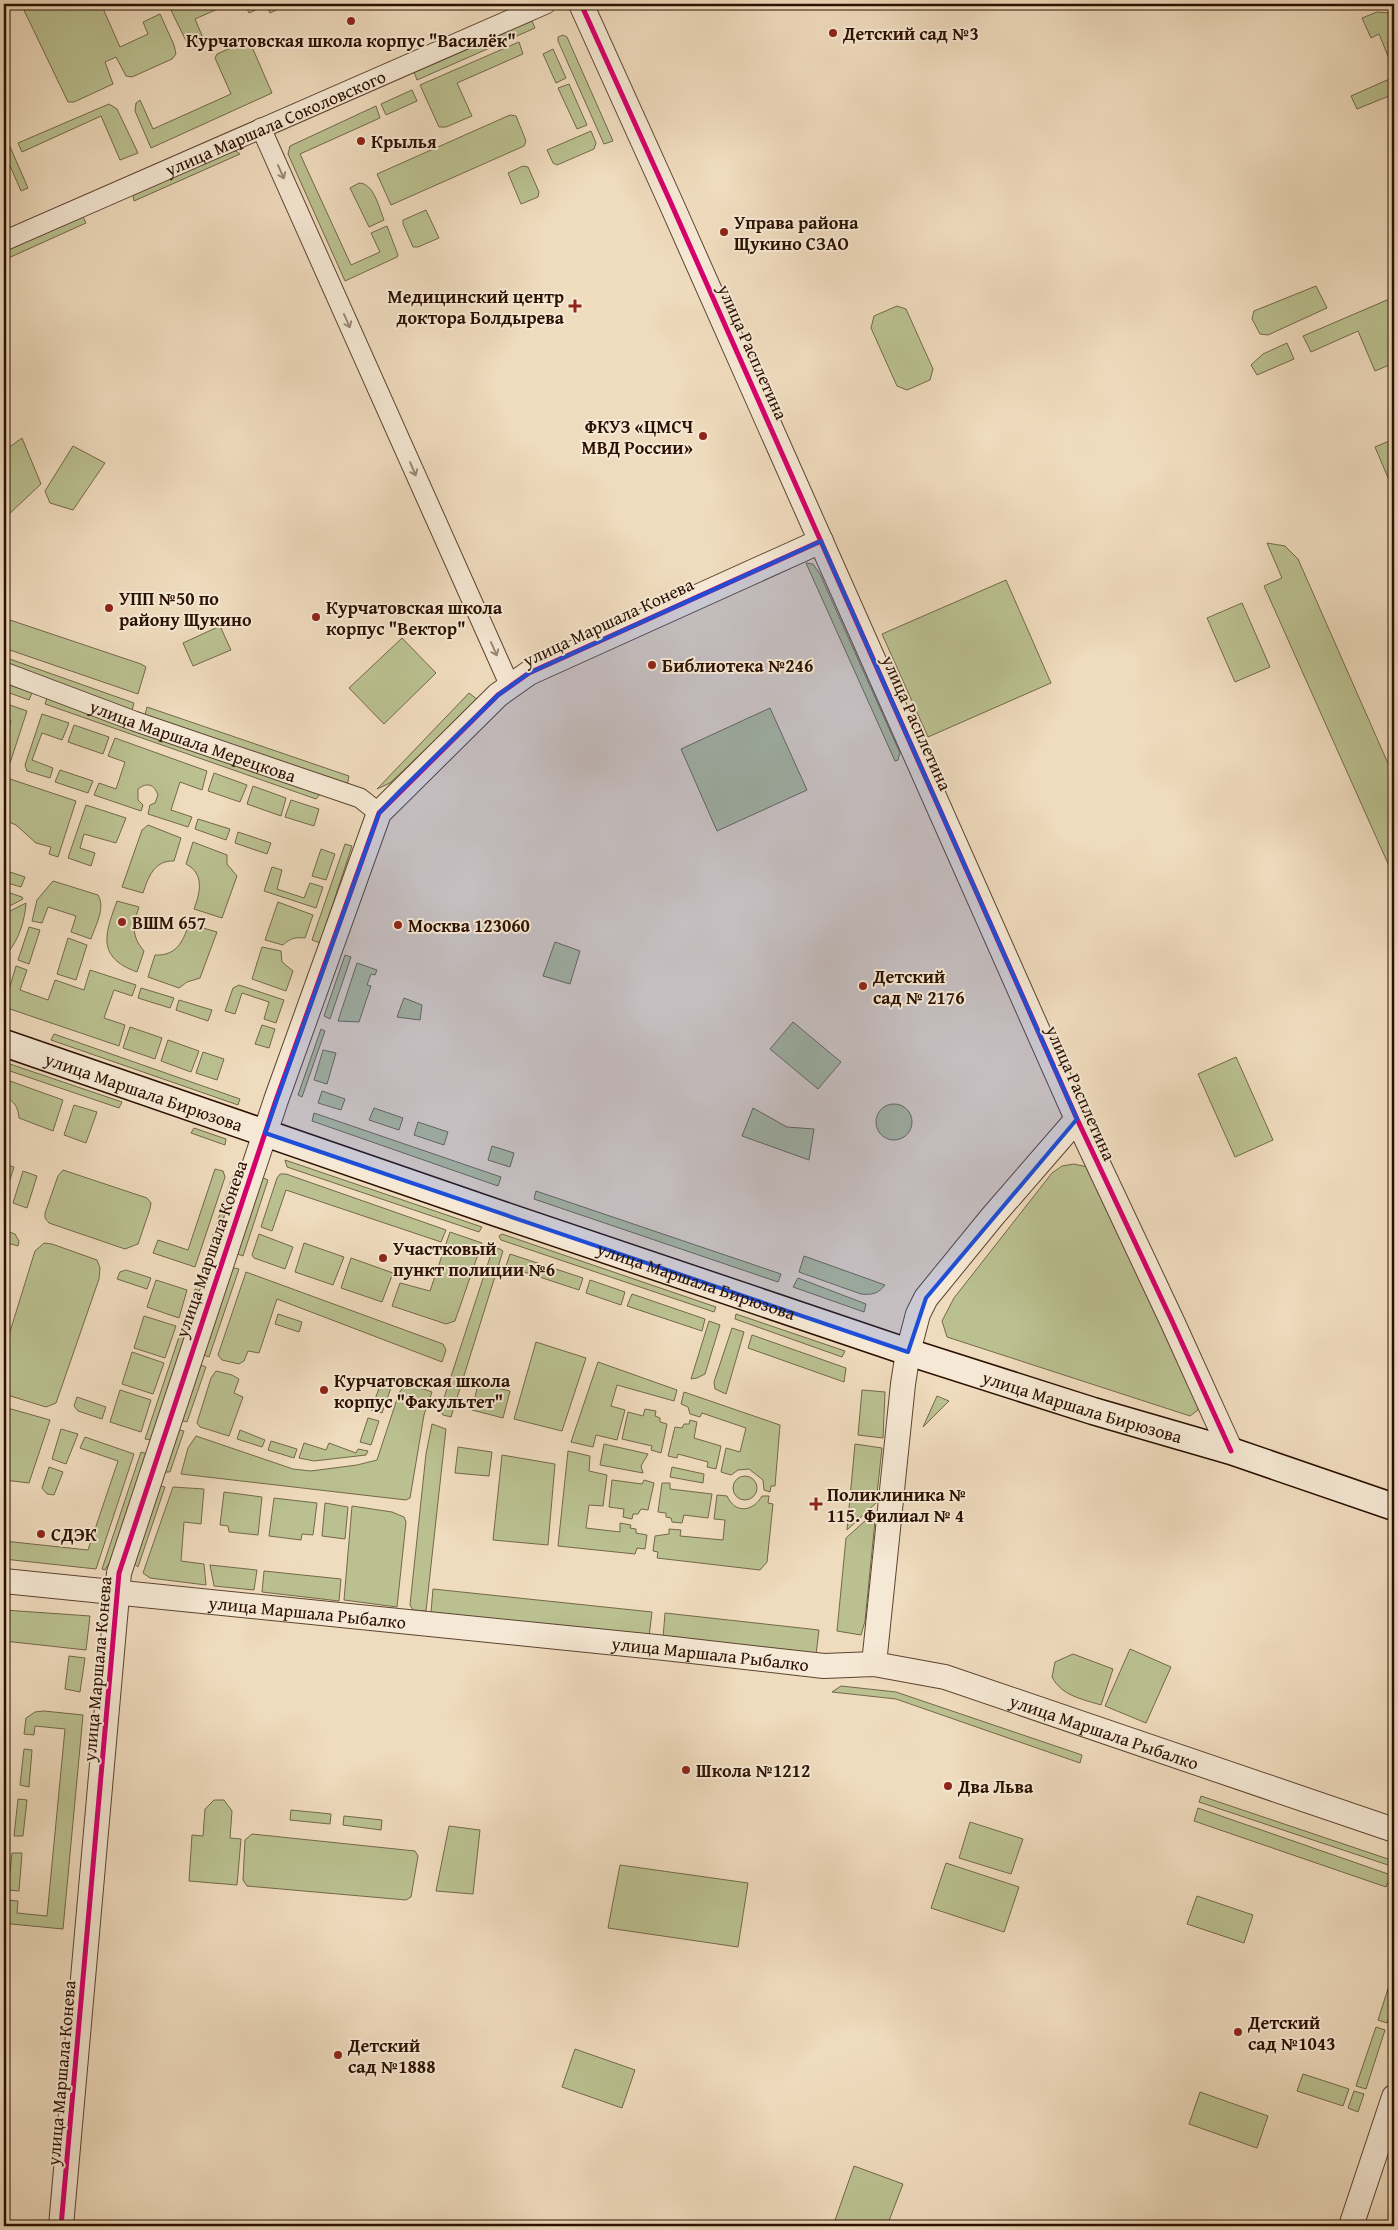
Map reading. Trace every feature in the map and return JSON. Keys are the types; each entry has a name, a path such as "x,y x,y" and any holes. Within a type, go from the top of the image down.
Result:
{"main road":[{"name":"улица Маршала Бирюзова","path":"4,1042 908,1352 1093,1412 1231,1451 1394,1507"}],"street":[{"name":"улица Маршала Соколовского","path":"4,240 546,4"},
{"name":"улица Расплетина","path":"581,4 1077,1119 1231,1451"},
{"path":"261,128 510,686"},
{"name":"улица Маршала Конева","path":"61,2226 121,1564 265,1133 379,814 510,686 529,672 821,541"},
{"name":"улица Маршала Мерецкова","path":"4,672 134,721 360,798 379,814"},
{"path":"874,1664 908,1352 918,1314 926,1298 992,1217 1077,1119"},
{"name":"улица Маршала Рыбалко","path":"4,1581 634,1644 824,1666 874,1664 945,1677 1394,1830"},
{"path":"1351,2226 1394,2097"}],"highlighted area":[{"path":"821,541 1077,1119 926,1298 908,1352 265,1133 379,813 498,695 529,673"}],"green space":[{"path":"21,4 101,4 120,47 148,34 143,22 160,14 176,54 172,59 132,77 126,76 116,57 105,62 113,84 74,102 68,102"},
{"path":"168,4 229,4 195,19 206,45 193,48 186,41"},
{"path":"245,4 284,4 285,6 270,13 266,5 249,13"},
{"path":"1377,12 1390,13 1394,22 1394,71 1379,34 1371,38 1362,18"},
{"path":"532,21 535,28 417,80 414,72"},
{"path":"563,35 567,37 613,141 604,144 558,41 558,37"},
{"path":"249,40 272,93 151,148 135,111 136,103 140,100 153,129 231,94 215,58 217,54"},
{"path":"519,42 523,54 457,83 472,116 446,127 439,127 420,85"},
{"path":"553,49 566,78 556,83 543,54"},
{"path":"1394,77 1394,94 1357,109 1351,96"},
{"path":"569,84 587,125 577,129 558,88"},
{"path":"412,90 417,101 386,115 381,104"},
{"path":"109,104 117,109 138,153 120,160 101,116 22,152 18,143"},
{"path":"376,106 380,118 300,154 351,265 380,252 371,233 387,226 398,255 345,281 288,154 290,146"},
{"path":"510,115 516,116 526,141 524,146 391,205 377,174"},
{"path":"591,131 596,143 594,149 557,165 553,163 547,150"},
{"path":"4,133 28,188 21,191 4,152"},
{"path":"236,151 240,154 134,201 133,195 229,152"},
{"path":"523,166 528,167 539,192 538,197 521,204 508,173"},
{"path":"359,183 369,187 378,203 384,220 369,227 350,188"},
{"path":"426,210 439,238 418,247 413,247 403,220"},
{"path":"83,217 86,223 4,260 4,252"},
{"path":"1316,286 1327,308 1268,335 1260,334 1252,319 1254,311"},
{"path":"1394,297 1394,363 1375,371 1358,331 1311,352 1303,336"},
{"path":"897,306 906,309 933,369 930,380 907,390 897,386 871,328 874,316"},
{"path":"1287,343 1294,359 1257,375 1251,365 1263,354"},
{"path":"22,438 41,484 4,517 4,451"},
{"path":"1394,439 1394,492 1375,447"},
{"path":"73,446 105,463 73,510 50,503 45,491"},
{"path":"1267,543 1285,546 1298,559 1394,777 1394,877 1264,586 1282,578"},
{"path":"806,563 813,564 820,574 900,753 898,760 895,761"},
{"path":"1006,580 1051,683 928,737 882,634"},
{"path":"1242,603 1270,667 1235,682 1207,618"},
{"path":"4,618 141,664 146,667 138,694 4,648"},
{"path":"220,626 231,650 193,666 183,643"},
{"path":"402,638 436,673 384,724 349,688"},
{"path":"4,657 134,703 132,710 4,666"},
{"path":"4,683 32,693 29,700 4,691"},
{"path":"469,693 478,700 390,783 377,789"},
{"path":"47,698 321,793 316,799 45,704"},
{"path":"4,703 27,711 10,763 5,765 4,743 11,721 4,718"},
{"path":"147,707 349,776 347,786 145,715"},
{"path":"770,708 807,790 717,831 681,749"},
{"path":"42,714 69,723 62,740 42,733 32,760 53,768 50,778 27,771 25,765"},
{"path":"74,725 109,737 103,754 68,742"},
{"path":"115,738 207,771 202,790 180,782 171,810 192,817 188,827 148,814 150,805 155,803 158,795 150,785 144,785 138,789 138,800 143,805 141,811 94,795 99,783 116,789 125,762 108,756"},
{"path":"60,770 93,781 88,793 55,782"},
{"path":"214,773 247,785 240,802 208,791"},
{"path":"4,777 76,801 58,857 49,854 51,847 36,843 16,825 4,820"},
{"path":"253,786 286,798 281,816 247,804"},
{"path":"291,800 319,809 314,826 285,817"},
{"path":"86,805 126,818 116,843 84,834 80,848 95,853 91,866 68,858"},
{"path":"198,819 230,829 226,840 195,829"},
{"path":"148,825 181,838 174,861 161,863 153,871 143,893 122,887 142,830"},
{"path":"238,832 271,843 267,854 235,843"},
{"path":"193,842 227,855 227,864 237,876 222,918 194,909 199,890 198,878 192,868 186,864"},
{"path":"345,844 352,846 320,943 312,940"},
{"path":"321,849 335,854 326,880 312,876"},
{"path":"272,867 282,870 277,889 304,898 310,883 323,887 316,908 264,891"},
{"path":"7,871 25,877 21,887 4,882"},
{"path":"53,881 98,895 101,906 91,939 71,932 76,916 48,907 42,923 32,921 37,900"},
{"path":"4,891 22,897 23,899 4,909"},
{"path":"117,901 139,907 134,930 137,940 144,951 137,972 124,966 109,952 107,934"},
{"path":"278,902 313,915 305,938 293,938 283,945 265,940"},
{"path":"26,903 21,929 8,952 4,944 4,914"},
{"path":"189,924 217,932 200,978 187,982 179,988 148,977 155,955 168,953 178,947"},
{"path":"29,927 40,930 29,964 18,960"},
{"path":"68,938 87,945 76,980 57,974"},
{"path":"555,942 580,951 570,984 543,976"},
{"path":"262,947 281,951 282,962 293,971 286,991 252,979"},
{"path":"345,955 351,957 330,1019 324,1016"},
{"path":"357,963 377,970 375,975 371,974 367,985 371,986 359,1022 338,1021"},
{"path":"16,966 27,970 20,990 48,1000 55,980 84,990 90,970 136,985 132,996 114,990 104,1018 125,1025 119,1046 10,1009 5,1003"},
{"path":"239,985 284,1000 276,1023 264,1019 269,1002 242,993 235,1014 225,1011 233,988"},
{"path":"141,988 174,998 170,1008 138,998"},
{"path":"404,998 422,1005 420,1020 397,1017"},
{"path":"179,1000 212,1010 208,1021 176,1010"},
{"path":"793,1022 841,1062 818,1089 770,1049"},
{"path":"262,1025 275,1029 269,1048 255,1044"},
{"path":"130,1027 162,1038 155,1059 123,1048"},
{"path":"321,1029 325,1031 302,1097 298,1095"},
{"path":"54,1034 240,1099 238,1105 51,1040"},
{"path":"168,1040 199,1051 191,1072 161,1061"},
{"path":"323,1050 336,1053 327,1084 314,1080"},
{"path":"203,1052 224,1059 217,1080 196,1073"},
{"path":"1236,1057 1273,1140 1235,1157 1198,1074"},
{"path":"4,1062 122,1102 119,1108 4,1069"},
{"path":"10,1081 63,1100 53,1131 19,1118 15,1105 5,1097"},
{"path":"322,1091 345,1099 341,1110 318,1103"},
{"path":"894,1104 901,1105 907,1109 911,1115 911,1129 907,1135 901,1139 894,1140 887,1139 881,1135 877,1129 876,1122 877,1115 881,1109 887,1105"},
{"path":"74,1105 97,1112 86,1143 64,1135"},
{"path":"374,1108 403,1118 399,1130 369,1120"},
{"path":"753,1108 787,1127 814,1129 809,1160 742,1136"},
{"path":"314,1113 501,1177 498,1186 312,1121"},
{"path":"418,1122 448,1132 444,1145 414,1135"},
{"path":"194,1128 226,1139 225,1145 191,1133"},
{"path":"492,1146 514,1153 510,1167 488,1160"},
{"path":"285,1160 482,1227 479,1232 287,1167"},
{"path":"4,1164 14,1167 4,1198"},
{"path":"1074,1164 1088,1167 1198,1398 1198,1410 1190,1416 947,1337 942,1321 954,1298 1052,1173 1062,1166"},
{"path":"215,1169 223,1171 225,1177 195,1267 153,1253 158,1240 188,1250"},
{"path":"63,1170 147,1198 151,1203 150,1209 138,1244 125,1249 49,1223 45,1218 45,1213 58,1176"},
{"path":"23,1171 37,1176 27,1208 13,1203"},
{"path":"280,1174 286,1174 446,1230 441,1242 286,1190 272,1231 261,1227"},
{"path":"233,1175 240,1176 206,1277 199,1276"},
{"path":"261,1177 268,1180 243,1256 235,1253"},
{"path":"536,1191 781,1274 778,1282 534,1199"},
{"path":"4,1230 15,1234 19,1241 18,1246 4,1242"},
{"path":"450,1232 482,1243 455,1321 446,1324 392,1306 400,1283 430,1291"},
{"path":"259,1234 293,1247 285,1269 254,1258 252,1255"},
{"path":"502,1234 716,1307 714,1312 501,1240 499,1236"},
{"path":"44,1243 97,1260 100,1268 99,1279 56,1403 46,1407 4,1394 4,1351 35,1251"},
{"path":"304,1243 344,1257 333,1285 295,1272"},
{"path":"498,1248 503,1251 451,1417 443,1415 440,1410 492,1251"},
{"path":"510,1254 583,1278 579,1290 506,1266"},
{"path":"804,1256 885,1285 874,1293 861,1294 799,1272"},
{"path":"351,1258 393,1273 382,1302 341,1288"},
{"path":"230,1267 239,1269 209,1357 204,1355 202,1351"},
{"path":"126,1270 151,1278 147,1289 117,1279 120,1272"},
{"path":"246,1272 443,1344 446,1350 442,1362 277,1299 259,1353 248,1351 244,1361 239,1364 222,1360 218,1355"},
{"path":"798,1278 866,1304 864,1312 793,1287"},
{"path":"156,1280 187,1290 179,1318 147,1307"},
{"path":"590,1280 625,1292 621,1305 586,1293"},
{"path":"195,1289 201,1291 151,1440 145,1439"},
{"path":"632,1294 705,1319 702,1331 627,1306"},
{"path":"278,1314 302,1322 299,1332 275,1324"},
{"path":"736,1314 845,1351 842,1357 735,1319"},
{"path":"144,1316 176,1326 165,1358 134,1348"},
{"path":"709,1321 720,1325 705,1374 691,1379"},
{"path":"732,1328 744,1332 726,1394 715,1389 714,1382"},
{"path":"752,1335 846,1368 844,1382 748,1348"},
{"path":"536,1342 586,1358 562,1431 514,1419"},
{"path":"132,1352 164,1363 153,1394 122,1384"},
{"path":"598,1362 677,1390 674,1401 617,1385 611,1406 625,1410 617,1440 596,1435 593,1447 571,1442"},
{"path":"198,1364 206,1367 187,1422 183,1421 180,1417"},
{"path":"216,1371 239,1379 234,1393 243,1397 229,1436 200,1427 197,1423 211,1378"},
{"path":"381,1383 392,1385 382,1413 371,1410"},
{"path":"478,1384 510,1391 503,1418 472,1410"},
{"path":"412,1385 432,1392 424,1415 410,1498 406,1500 181,1474 188,1448 196,1436 293,1469 311,1471 357,1465 377,1460 399,1393 404,1386"},
{"path":"120,1390 151,1400 141,1432 110,1422"},
{"path":"862,1390 885,1392 883,1438 858,1435"},
{"path":"684,1392 780,1425 775,1486 771,1486 770,1492 764,1490 763,1480 749,1469 738,1470 731,1475 721,1472 726,1448 740,1452 746,1428 702,1413 700,1417 690,1414 688,1407 681,1404"},
{"path":"937,1396 949,1401 923,1427"},
{"path":"77,1397 106,1407 102,1419 78,1411 74,1406"},
{"path":"4,1407 50,1420 29,1483 4,1480"},
{"path":"645,1409 656,1411 655,1416 660,1418 660,1422 667,1424 661,1453 651,1450 652,1446 622,1439 628,1412 643,1416"},
{"path":"368,1418 379,1421 371,1445 360,1442"},
{"path":"690,1420 697,1422 694,1438 721,1446 716,1469 707,1467 708,1462 678,1454 677,1458 668,1456 675,1427 682,1428 684,1424 689,1424"},
{"path":"432,1424 446,1429 426,1611 413,1610 410,1605 426,1454"},
{"path":"61,1429 78,1434 66,1464 52,1459"},
{"path":"240,1430 265,1440 262,1447 237,1439"},
{"path":"176,1431 184,1431 170,1472 162,1472"},
{"path":"85,1437 134,1454 96,1569 4,1559 4,1541 88,1550 118,1461 80,1448"},
{"path":"271,1441 297,1449 294,1458 268,1450"},
{"path":"304,1443 326,1450 329,1443 356,1453 358,1449 368,1451 366,1455 314,1461 299,1458"},
{"path":"604,1444 648,1454 641,1466 643,1473 600,1465"},
{"path":"855,1444 882,1448 876,1503 847,1530"},
{"path":"458,1447 492,1452 489,1476 455,1473"},
{"path":"568,1451 590,1456 589,1471 607,1475 603,1506 589,1505 586,1528 620,1532 620,1523 631,1525 630,1528 636,1529 636,1533 647,1535 645,1549 637,1548 635,1554 558,1546"},
{"path":"141,1452 147,1454 111,1560 105,1570 102,1569"},
{"path":"502,1455 555,1464 548,1545 493,1540"},
{"path":"49,1467 63,1472 54,1495 47,1494 42,1488"},
{"path":"672,1467 704,1474 703,1483 670,1477"},
{"path":"745,1476 750,1477 756,1483 756,1493 750,1499 745,1500 740,1499 734,1493 733,1488 734,1483 740,1477"},
{"path":"612,1480 642,1484 644,1480 654,1483 648,1510 641,1509 638,1514 633,1514 632,1519 623,1517 624,1509 609,1507"},
{"path":"662,1483 670,1483 670,1489 712,1494 708,1518 684,1515 682,1523 672,1522 671,1518 666,1517 666,1513 658,1512"},
{"path":"165,1487 138,1567 132,1562 157,1488"},
{"path":"173,1487 204,1489 201,1524 184,1522 181,1561 204,1564 206,1585 150,1578 143,1573"},
{"path":"224,1492 262,1497 258,1535 229,1532 228,1526 220,1525"},
{"path":"717,1495 727,1496 735,1506 744,1509 754,1505 762,1496 769,1496 768,1503 773,1504 767,1562 760,1570 657,1558 658,1552 653,1551 655,1536 669,1534 669,1529 681,1530 680,1536 723,1540 725,1520 714,1519"},
{"path":"274,1498 317,1503 313,1535 302,1534 301,1540 269,1536"},
{"path":"325,1503 348,1507 345,1539 322,1536"},
{"path":"352,1506 392,1512 404,1517 406,1522 397,1607 344,1600"},
{"path":"876,1511 865,1621 861,1635 837,1631 846,1538"},
{"path":"210,1565 257,1570 254,1590 214,1586"},
{"path":"264,1571 341,1579 339,1601 262,1592"},
{"path":"433,1589 652,1612 649,1637 431,1612"},
{"path":"4,1610 90,1616 86,1650 4,1641"},
{"path":"665,1613 819,1630 816,1655 663,1638"},
{"path":"1130,1649 1171,1667 1146,1723 1105,1706"},
{"path":"1073,1654 1113,1669 1101,1705 1067,1693 1061,1689 1052,1677 1055,1662"},
{"path":"69,1656 85,1658 80,1692 65,1689"},
{"path":"841,1686 896,1692 1082,1755 1080,1763 896,1699 832,1692"},
{"path":"44,1711 83,1715 63,1929 11,1924 4,1914 5,1900 18,1901 17,1913 47,1916 65,1729 35,1726 34,1735 24,1734 26,1718 35,1712"},
{"path":"24,1749 32,1750 29,1787 20,1785"},
{"path":"1201,1796 1394,1861 1394,1867 1199,1802"},
{"path":"18,1799 27,1800 23,1836 14,1836"},
{"path":"214,1800 224,1800 232,1811 230,1838 241,1839 237,1885 189,1881 192,1835 203,1836 205,1809"},
{"path":"1198,1808 1391,1875 1386,1887 1194,1821"},
{"path":"291,1810 331,1814 330,1824 290,1820"},
{"path":"344,1816 382,1820 381,1830 343,1825"},
{"path":"970,1822 1023,1839 1011,1874 959,1858"},
{"path":"449,1826 480,1830 473,1894 436,1891"},
{"path":"252,1834 415,1851 418,1856 411,1897 406,1900 247,1886 243,1880 245,1840"},
{"path":"12,1853 22,1853 19,1891 8,1890"},
{"path":"946,1863 1019,1887 1004,1932 931,1908"},
{"path":"620,1865 748,1883 738,1947 608,1928"},
{"path":"1197,1896 1253,1915 1244,1943 1187,1924"},
{"path":"1394,1970 1394,2000 1387,2023 1378,2020"},
{"path":"1376,2027 1385,2030 1366,2089 1356,2086"},
{"path":"575,2049 635,2070 622,2108 562,2087"},
{"path":"1303,2074 1349,2089 1343,2106 1297,2091"},
{"path":"1354,2091 1364,2094 1358,2112 1348,2108"},
{"path":"1200,2092 1268,2116 1257,2148 1189,2124"},
{"path":"854,2166 903,2184 887,2226 833,2226"}],"cycle path":[{"path":"581,4 1077,1119 1231,1451"},
{"path":"61,2226 119,1573 276,1100 379,813 498,695 529,673 821,541"}],"place":[{"name":"Курчатовская школа корпус \"Василёк\"","path":"351,21"},
{"name":"Детский сад №3","path":"833,33"},
{"name":"Крылья","path":"361,141"},
{"name":"Управа района Щукино СЗАО","path":"724,232"},
{"name":"Медицинский центр доктора Болдырева","path":"575,306"},
{"name":"ФКУЗ «ЦМСЧ МВД России»","path":"703,436"},
{"name":"УПП №50 по району Щукино","path":"109,608"},
{"name":"Курчатовская школа корпус \"Вектор\"","path":"316,617"},
{"name":"Библиотека №246","path":"652,665"},
{"name":"ВШM 657","path":"122,922"},
{"name":"Москва 123060","path":"398,925"},
{"name":"Детский сад № 2176","path":"863,986"},
{"name":"Участковый пункт полиции №6","path":"383,1258"},
{"name":"Курчатовская школа корпус \"Факультет\"","path":"324,1390"},
{"name":"Поликлиника № 115. Филиал № 4","path":"816,1504"},
{"name":"СДЭК","path":"41,1534"},
{"name":"Школа №1212","path":"686,1770"},
{"name":"Два Льва","path":"948,1786"},
{"name":"Детский сад №1043","path":"1238,2032"},
{"name":"Детский сад №1888","path":"338,2055"}]}
